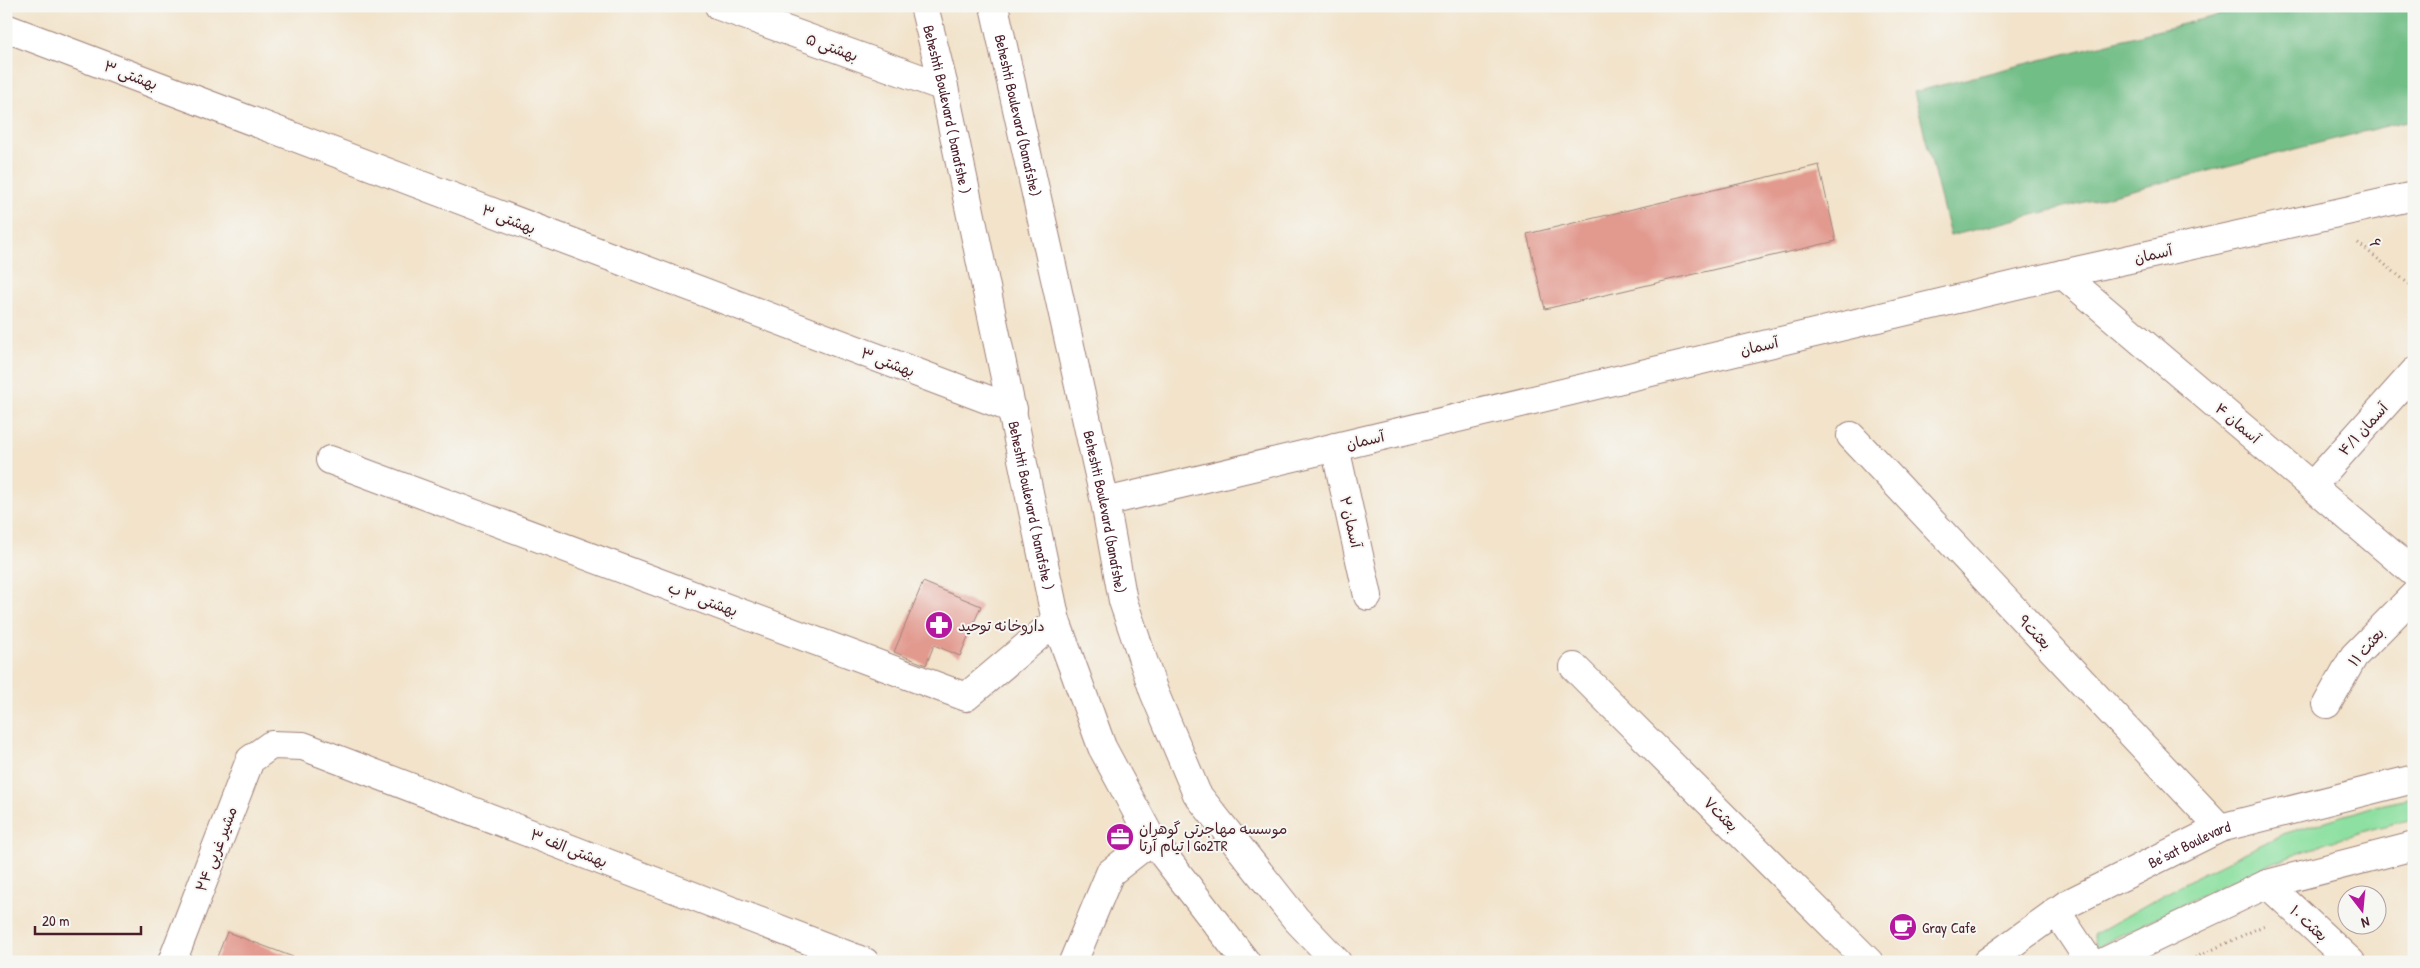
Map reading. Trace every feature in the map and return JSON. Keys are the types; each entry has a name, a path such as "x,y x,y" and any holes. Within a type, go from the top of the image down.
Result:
{"street":[{"name":"بهشتی ۵","path":"719,6 944,87"},
{"name":"Beheshti Boulevard ( banafshe )","path":"924,6 944,87 1056,621 1102,747 1152,840 1246,962"},
{"name":"Beheshti Boulevard (banafshe)","path":"994,6 1105,502 1123,601 1154,692 1197,794 1296,919 1337,962"},
{"name":"بهشتی ۳","path":"6,28 1013,409"},
{"name":"آسمان","path":"1105,502 2062,274 2414,196"},
{"name":"۴ آسمان","path":"2062,274 2414,573"},
{"name":"۴/۱ آسمان","path":"2312,486 2414,372"},
{"name":"بعثت۹","path":"1851,436 2220,828"},
{"name":"۲ آسمان","path":"1335,447 1368,596"},
{"name":"بهشتی ۳ ب","path":"330,460 966,697 1056,621"},
{"name":"۱۱ بعثت","path":"2327,704 2354,656 2414,596"},
{"name":"بعثت۷","path":"1574,667 1869,962"},
{"name":"بهشتی الف ۳","path":"271,745 303,746 832,956 865,962"},
{"name":"مشیر غربی ۲۴","path":"172,962 250,760 271,745"},
{"name":"Be'sat Boulevard","path":"1987,962 2067,904 2220,828 2414,779"},
{"path":"1073,962 1110,873 1152,840"},
{"path":"2104,962 2267,884 2414,846"},
{"name":"۱۰ بعثت","path":"2267,884 2352,962"},
{"path":"2056,911 2090,962"}],"path":[{"name":"۶","path":"2323,216 2414,288"}],"green space":[{"path":"2255,6 2414,6 2414,119 1950,236 1914,92"},
{"path":"2414,798 2414,819 2372,829 2291,856 2213,890 2097,947 2093,935 2195,877 2283,834 2375,806"}],"building":[{"path":"1819,165 1836,241 1545,309 1527,234"},
{"name":"داروخانه توحید","path":"923,582 981,606 960,656 934,645 926,665 894,652"},
{"path":"227,932 293,957 304,962 215,962"}],"place":[{"name":"داروخانه توحید","path":"939,625"},
{"name":"موسسه مهاجرتی گوهران تیام آرتا | Go2TR","path":"1120,837"},
{"name":"Gray Cafe","path":"1903,927"}]}
